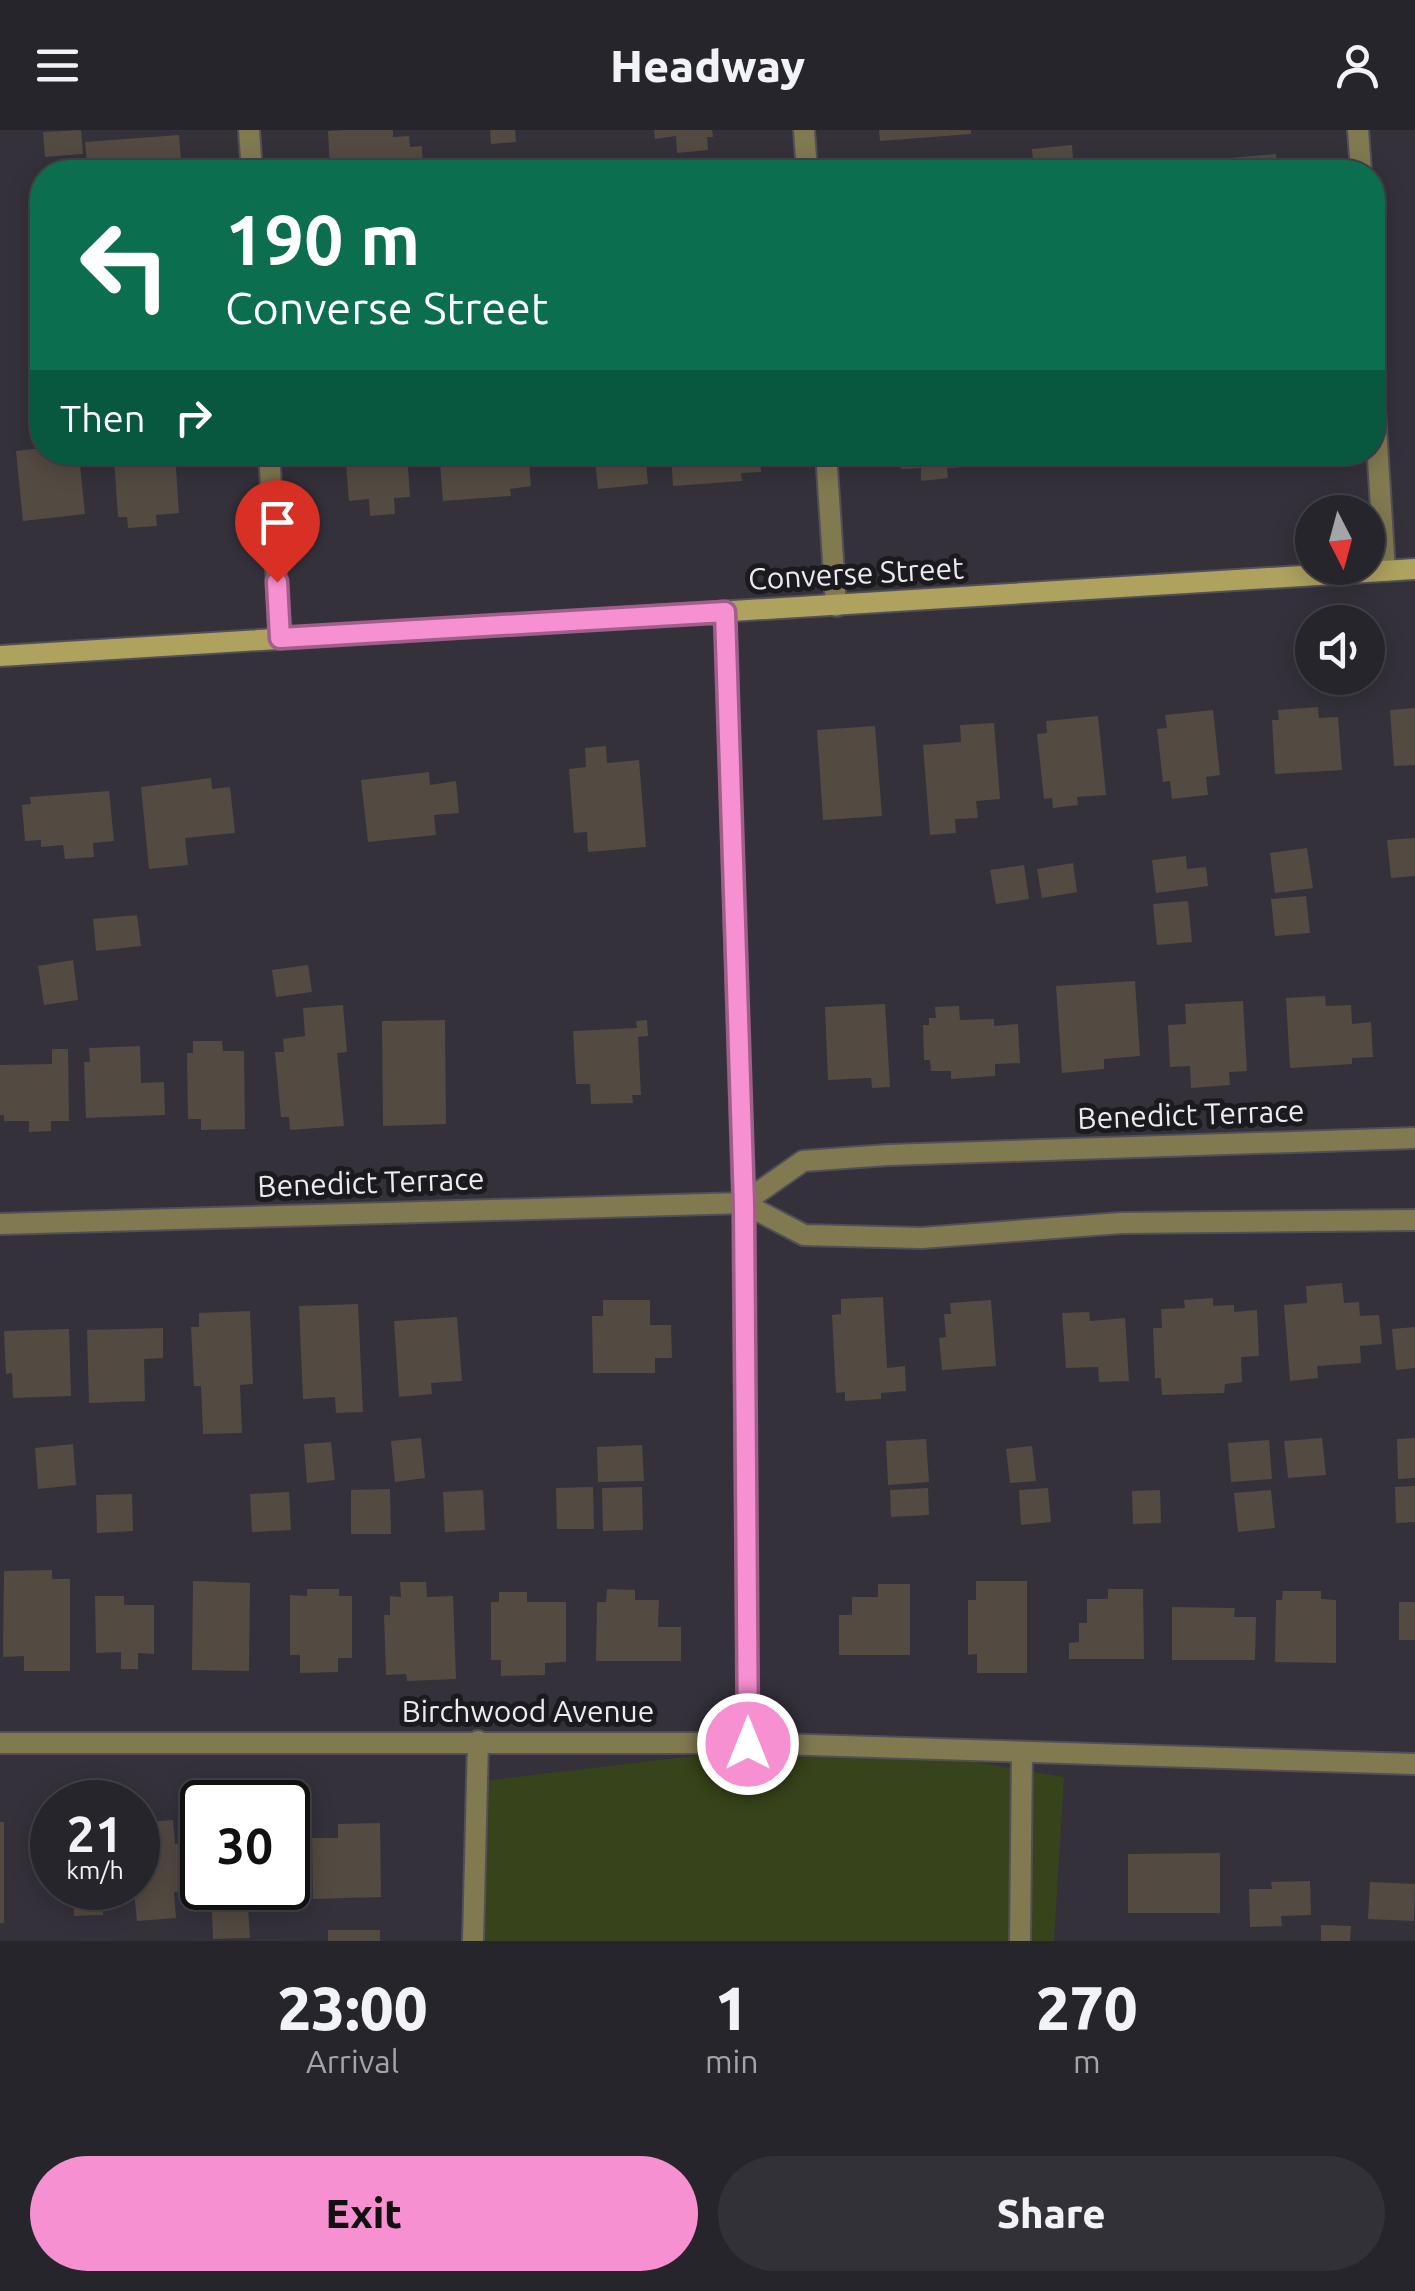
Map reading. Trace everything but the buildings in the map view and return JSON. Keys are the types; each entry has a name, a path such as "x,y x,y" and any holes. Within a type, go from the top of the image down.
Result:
{"main road":[{"name":"Converse Street","path":"1385,571 1415,569"},
{"name":"Converse Street","path":"0,656 1295,577"}],"street":[{"path":"249,130 251,160"},
{"path":"804,130 806,160"},
{"path":"1358,130 1360,160"},
{"path":"270,465 280,638"},
{"path":"827,465 836,606"},
{"path":"1378,465 1380,495"},
{"path":"725,612 744,1204 748,1744"},
{"name":"Benedict Terrace","path":"744,1204 803,1161 1415,1138"},
{"name":"Benedict Terrace","path":"0,1224 744,1204 804,1235 921,1238 1121,1223 1415,1220"},
{"path":"472,1941 478,1741"},
{"name":"Birchwood Avenue","path":"0,1742 748,1744 1415,1764"},
{"path":"1020,1941 1022,1752"}],"green space":[{"path":"838,1739 1064,1777 1054,1941 481,1941 483,1781"}],"route":[{"path":"277,582 280,638 725,612 744,1204 748,1744"}]}
